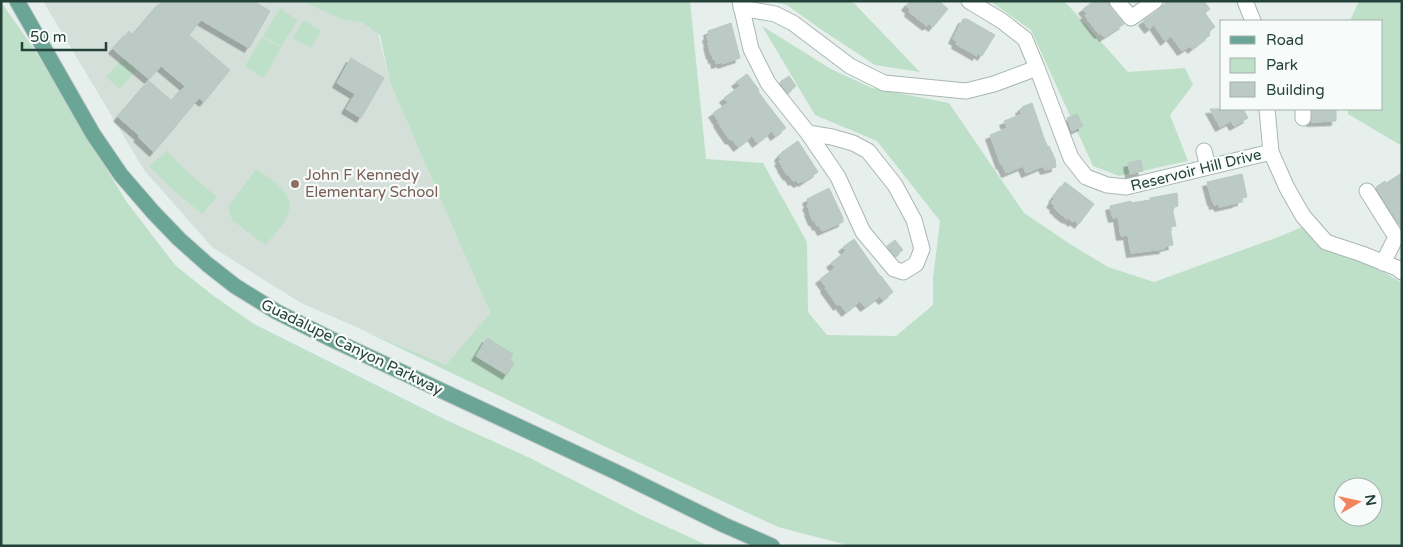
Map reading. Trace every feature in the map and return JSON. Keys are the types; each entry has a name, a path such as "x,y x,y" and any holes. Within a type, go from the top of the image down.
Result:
{"main road":[{"name":"Guadalupe Canyon Parkway","path":"17,1 93,134 121,175 179,239 202,260 236,286 272,309 324,336 772,546"}],"street":[{"name":"Reservoir Hill Drive","path":"969,1 1002,21 1025,39 1071,158 1086,177 1107,185 1126,187 1271,152"},
{"path":"1117,1 1131,18 1155,1"},
{"path":"1245,1 1253,20"},
{"path":"808,133 846,141 868,151 895,185 914,220 922,249 916,264 903,272 894,270 863,232 838,177 808,133 768,83 751,49 741,5 775,14 793,23 850,66 884,82 966,91 994,84 1037,68"},
{"path":"1267,110 1271,152 1287,188 1303,216 1326,242 1383,262 1402,272"},
{"path":"1204,151 1208,167"},
{"path":"1368,190 1396,237 1383,262"}],"shaded area":[{"name":"John F Kennedy Elementary School","path":"43,1 345,1 374,17 390,83 490,313 447,366 301,303 212,247 144,170"}],"green space":[{"path":"302,1 690,1 706,159 763,163 807,242 808,312 827,335 896,336 933,305 933,279 940,221 877,141 815,115 762,26 831,69 872,88 949,103 1024,213 1108,267 1154,282 1302,227 1320,246 1374,266 1402,283 1402,546 851,546 778,527 360,329 446,365 490,313 390,83 380,35 363,23 341,19"},
{"path":"769,1 852,1 920,72 875,65 787,5"},
{"path":"990,1 1063,1 1128,72 1185,68 1193,85 1170,115 1188,161 1119,176 1093,166 1031,30"},
{"path":"1359,1 1402,1 1402,146 1348,114 1348,110 1383,110 1383,20 1350,20"},
{"path":"1,2 32,46 126,201 175,265 211,294 254,324 446,420 530,458 641,515 709,546 1,546"},
{"path":"280,8 298,20 281,47 263,36"},
{"path":"304,20 321,31 311,48 293,38"},
{"path":"262,37 281,48 264,78 245,66"},
{"path":"123,58 137,69 120,89 106,77"},
{"path":"167,151 185,170 217,197 202,214 172,189 149,166"},
{"path":"256,169 282,188 289,201 289,209 285,220 265,245 232,220 228,207"}],"building":[{"path":"162,1 253,1 270,11 249,48 201,20 189,35 230,70 204,102 199,98 154,152 138,137 140,136 118,117 149,81 172,101 185,86 161,66 149,79 113,49 129,31 133,35"},
{"path":"910,1 939,1 948,9 933,27 929,24 927,26 909,12 910,9 906,6"},
{"path":"1094,1 1108,1 1110,7 1124,24 1104,37 1101,33 1099,34 1088,20 1085,15 1087,14 1083,9"},
{"path":"1167,1 1204,1 1210,9 1205,13 1215,27 1208,32 1210,35 1192,49 1190,46 1182,51 1171,36 1165,41 1154,25 1149,29 1143,21 1160,9"},
{"path":"963,19 967,19 995,35 982,56 978,53 977,56 956,44 957,41 953,39"},
{"path":"731,23 740,58 716,64 708,43 708,31"},
{"path":"351,58 384,78 361,118 346,109 355,94 337,83"},
{"path":"747,74 786,128 775,136 772,131 757,143 752,136 738,147 732,139 730,140 713,113 728,103 724,98 740,86 736,82"},
{"path":"789,76 796,86 788,93 780,82"},
{"path":"1032,103 1045,141 1055,159 1056,167 1045,170 1043,166 1026,173 1023,166 1006,173 1001,165 990,135 1007,128 1004,121 1022,114 1020,109"},
{"path":"1210,109 1244,110 1248,118 1234,126 1231,121 1220,127"},
{"path":"1312,110 1336,110 1336,121 1311,122"},
{"path":"1077,114 1083,126 1072,131 1067,118"},
{"path":"798,141 818,172 803,182 798,183 788,176 779,161 781,160 779,156"},
{"path":"1141,160 1143,171 1130,174 1128,163"},
{"path":"1402,173 1402,229 1376,187"},
{"path":"1242,174 1247,197 1242,198 1242,201 1237,203 1219,207 1218,204 1214,205 1207,182"},
{"path":"1065,182 1094,204 1079,224 1074,220 1073,222 1067,219 1051,203"},
{"path":"829,188 843,218 843,222 822,231 819,225 817,226 815,221 813,221 807,205 809,204 807,199"},
{"path":"1177,193 1178,206 1172,208 1176,226 1170,227 1173,245 1164,247 1164,249 1131,253 1128,235 1121,236 1118,217 1113,218 1110,206 1131,201 1131,203 1150,200 1150,198"},
{"path":"854,239 893,292 883,300 880,296 865,307 860,301 846,312 840,304 838,306 820,279 835,268 831,263 846,251 843,247"},
{"path":"895,240 903,250 895,256 887,246"},
{"path":"487,338 513,354 510,360 514,363 507,375 476,356"}],"place":[{"name":"John F Kennedy Elementary School","path":"295,184"}]}
